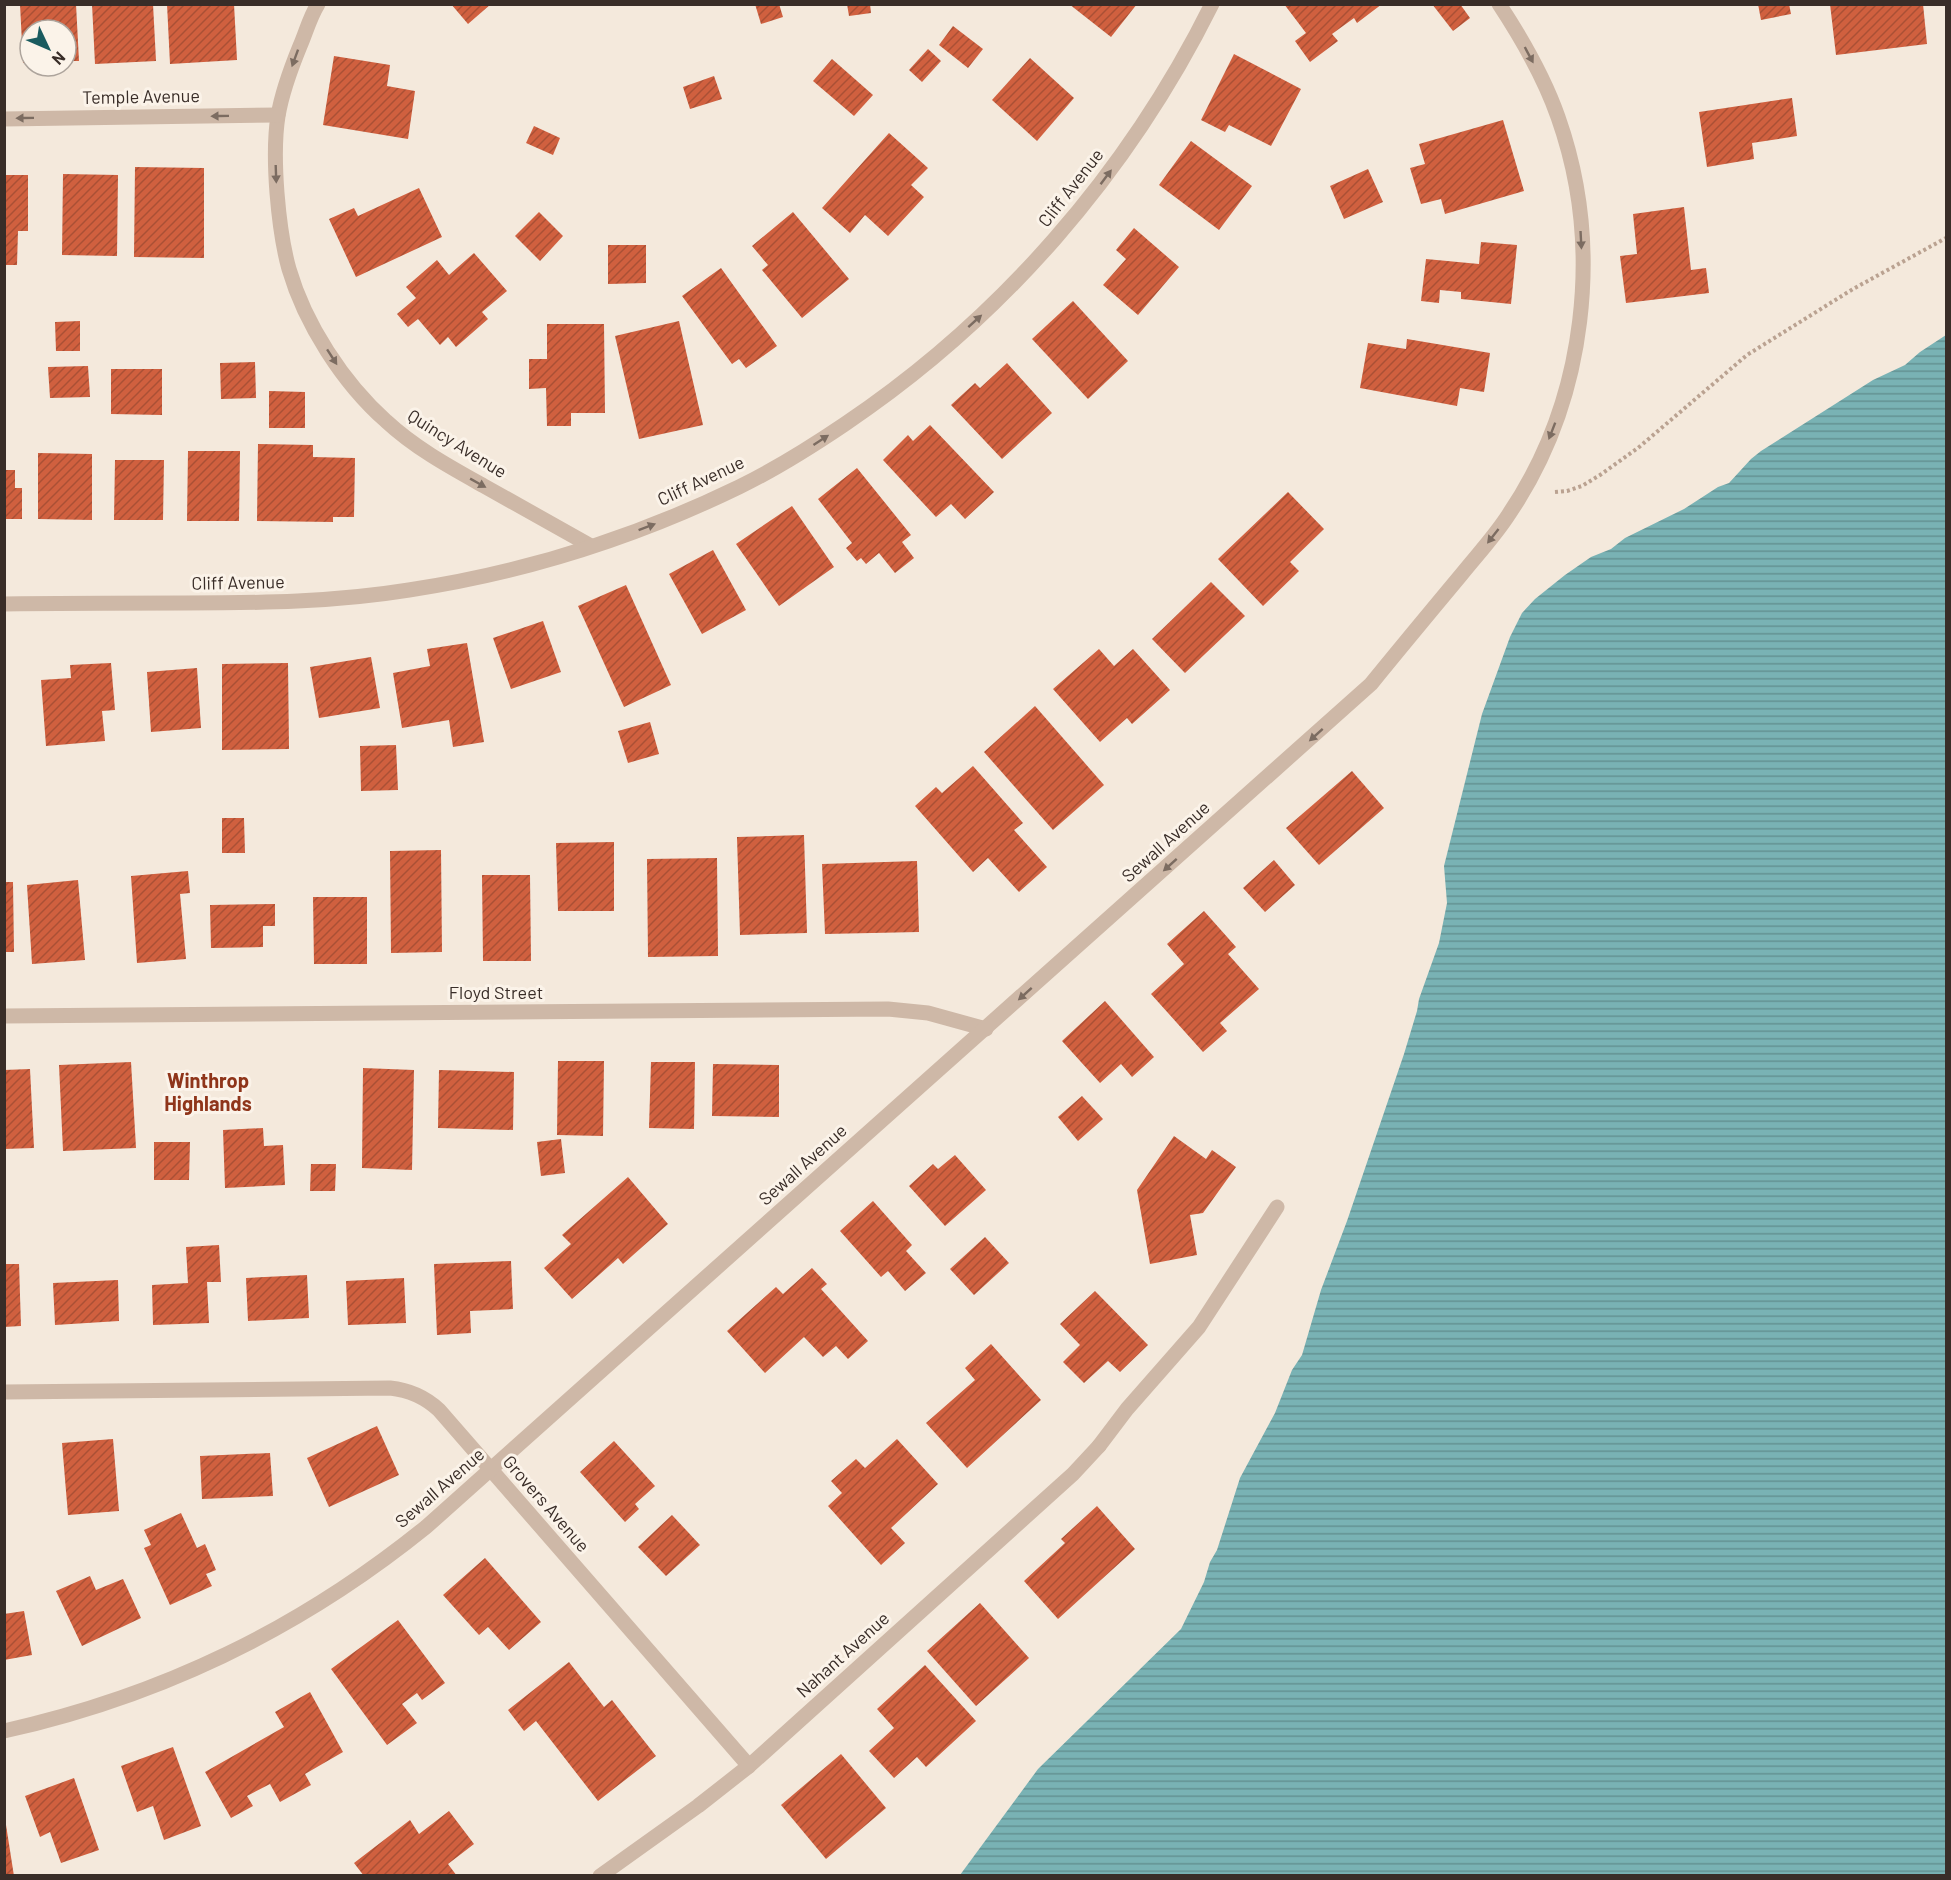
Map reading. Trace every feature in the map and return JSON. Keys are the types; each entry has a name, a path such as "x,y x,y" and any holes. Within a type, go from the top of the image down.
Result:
{"street":[{"name":"Quincy Avenue","path":"318,4 289,76 278,115 275,157 283,245 296,291 307,314 333,359 378,414 420,448 591,546"},
{"name":"Cliff Avenue","path":"4,604 274,602 365,596 447,584 521,567 591,546 648,526 740,487 796,456 887,395 950,343 1011,286 1058,237 1127,148 1153,108 1212,4"},
{"path":"1499,4 1521,39 1547,89 1558,117 1573,170 1581,225 1582,289 1577,346 1555,425 1526,487"},
{"name":"Temple Avenue","path":"4,118 278,115"},
{"name":"Sewall Avenue","path":"4,1731 89,1709 157,1686 216,1661 310,1611 388,1557 426,1527 1359,696 1490,540 1526,487"},
{"name":"Floyd Street","path":"4,1016 888,1009 928,1013 986,1029"},
{"name":"Nahant Avenue","path":"600,1875 698,1806 749,1766 1073,1474 1199,1327 1277,1207"},
{"name":"Grovers Avenue","path":"4,1392 401,1389 423,1397 430,1402 749,1766"}],"path":[{"path":"1526,487 1560,492 1591,481 1638,448 1748,355 1853,289 1947,238"}],"water":[{"path":"1946,335 1946,1875 960,1875 1038,1769 1181,1629 1204,1582 1210,1562 1217,1550 1240,1478 1275,1413 1292,1370 1302,1355 1321,1290 1404,1054 1419,999 1439,943 1447,903 1444,866 1482,714 1510,637 1522,613 1535,599 1591,557 1611,549 1625,538 1684,509 1718,487 1729,483 1761,451 1873,380 1905,365"}],"building":[{"path":"20,4 76,4 77,18 21,18"},
{"path":"92,4 153,4 156,61 95,64"},
{"path":"167,4 234,4 237,60 170,64"},
{"path":"451,4 491,4 468,24"},
{"path":"755,4 779,4 783,17 761,24"},
{"path":"847,4 870,4 871,13 849,16"},
{"path":"1069,4 1137,4 1111,37"},
{"path":"1284,4 1382,4 1357,23 1354,18 1332,34 1338,41 1310,62 1295,41 1306,33"},
{"path":"1432,4 1460,4 1470,18 1453,31"},
{"path":"1758,4 1789,4 1791,14 1761,20"},
{"path":"1830,4 1923,4 1927,44 1836,55"},
{"path":"953,26 983,49 968,68 939,45"},
{"path":"928,49 941,61 922,82 909,70"},
{"path":"1234,54 1301,89 1271,146 1229,125 1225,132 1201,120"},
{"path":"334,56 390,65 387,86 415,91 408,139 323,125"},
{"path":"1030,58 1074,98 1037,141 992,100"},
{"path":"832,59 873,95 854,116 813,81"},
{"path":"714,76 722,99 690,109 683,87"},
{"path":"1792,98 1797,136 1752,143 1754,159 1707,167 1699,112"},
{"path":"1503,120 1524,191 1445,214 1441,199 1421,204 1410,168 1425,164 1419,144"},
{"path":"534,126 560,138 553,155 526,143"},
{"path":"889,133 928,168 911,185 924,197 888,236 865,215 850,233 822,208"},
{"path":"1191,141 1252,186 1219,230 1159,185"},
{"path":"135,167 204,168 204,258 134,257"},
{"path":"1368,169 1383,202 1344,219 1330,186"},
{"path":"63,174 118,175 117,256 62,255"},
{"path":"4,175 28,175 28,231 18,231 17,265 4,265"},
{"path":"419,188 442,237 356,277 329,219 354,208 358,216"},
{"path":"1684,207 1691,270 1706,268 1709,293 1626,303 1620,256 1637,254 1633,214"},
{"path":"539,212 563,236 540,261 515,236"},
{"path":"793,212 849,279 802,318 762,270 768,265 752,246"},
{"path":"1134,228 1179,267 1138,315 1103,285 1126,259 1116,250"},
{"path":"1481,242 1517,245 1511,304 1461,299 1461,292 1440,290 1439,303 1421,301 1426,259 1479,264"},
{"path":"608,245 646,245 646,283 608,284"},
{"path":"474,253 507,291 482,312 488,319 456,347 448,337 440,345 418,319 408,327 397,314 416,298 406,287 437,260 449,275"},
{"path":"721,268 777,346 746,368 739,359 732,364 682,296"},
{"path":"1073,301 1128,361 1088,399 1032,339"},
{"path":"80,321 80,351 56,351 55,322"},
{"path":"679,321 703,425 639,439 615,336"},
{"path":"547,324 604,324 605,413 571,413 571,426 547,426 546,388 529,389 529,359 547,359"},
{"path":"1407,339 1490,353 1484,392 1460,388 1457,406 1360,388 1368,343 1406,349"},
{"path":"255,362 256,398 221,399 220,363"},
{"path":"1007,363 1052,413 1002,459 951,405 975,383 980,388"},
{"path":"88,366 90,397 50,398 48,367"},
{"path":"111,369 162,369 162,415 111,414"},
{"path":"269,391 305,392 305,428 269,428"},
{"path":"930,425 994,492 965,519 951,504 936,517 883,460 908,435 913,441"},
{"path":"258,444 313,445 313,457 355,458 354,517 333,517 333,522 257,521"},
{"path":"188,451 240,451 239,521 187,521"},
{"path":"38,453 92,454 92,520 38,519"},
{"path":"115,460 164,460 163,520 114,520"},
{"path":"857,468 911,535 902,542 914,558 895,573 879,553 866,564 861,558 857,561 846,548 852,543 818,499"},
{"path":"4,470 15,470 15,488 22,488 22,519 4,519"},
{"path":"1288,492 1324,529 1290,562 1299,571 1263,606 1218,559"},
{"path":"792,506 834,567 779,606 736,544"},
{"path":"713,550 746,610 702,634 669,574"},
{"path":"1211,582 1245,616 1185,673 1152,639"},
{"path":"626,585 671,685 624,707 578,606"},
{"path":"543,621 561,672 511,689 493,638"},
{"path":"467,643 484,742 453,747 449,720 402,728 393,673 430,666 427,649"},
{"path":"1099,649 1114,666 1133,649 1170,690 1132,724 1127,718 1100,742 1053,689"},
{"path":"371,657 380,708 319,718 310,667"},
{"path":"111,663 115,710 102,711 105,741 46,746 41,680 71,678 70,665"},
{"path":"288,663 289,749 222,750 222,664"},
{"path":"197,668 201,728 151,732 147,672"},
{"path":"1035,706 1104,785 1053,830 984,752"},
{"path":"650,722 659,754 628,763 618,731"},
{"path":"396,745 398,790 361,791 360,746"},
{"path":"973,766 1023,823 1014,830 1047,867 1019,892 988,858 973,872 915,806 936,787 942,793"},
{"path":"1352,771 1384,808 1319,865 1286,828"},
{"path":"222,818 244,818 245,853 222,853"},
{"path":"804,835 807,933 740,935 737,837"},
{"path":"614,842 614,911 558,911 556,843"},
{"path":"441,850 442,952 391,953 390,851"},
{"path":"717,858 718,956 648,957 647,859"},
{"path":"1274,860 1295,885 1265,912 1243,888"},
{"path":"917,861 919,932 825,934 822,864"},
{"path":"188,871 190,893 180,894 186,959 137,963 131,876"},
{"path":"482,875 530,875 531,961 483,961"},
{"path":"78,880 85,960 32,964 27,885"},
{"path":"4,882 13,882 14,952 4,952"},
{"path":"313,897 367,897 367,964 314,964"},
{"path":"275,904 275,926 263,926 263,947 211,948 210,905"},
{"path":"1204,911 1236,947 1228,954 1259,989 1220,1023 1227,1031 1203,1052 1151,994 1184,964 1167,944"},
{"path":"1105,1001 1154,1057 1132,1077 1121,1064 1100,1083 1062,1041"},
{"path":"558,1061 604,1061 603,1136 557,1135"},
{"path":"131,1062 136,1148 63,1151 59,1065"},
{"path":"651,1062 695,1062 694,1129 649,1128"},
{"path":"713,1064 779,1065 779,1117 712,1116"},
{"path":"363,1068 414,1070 412,1170 362,1168"},
{"path":"30,1069 34,1148 4,1149 4,1070"},
{"path":"439,1070 514,1072 513,1130 438,1128"},
{"path":"1082,1096 1103,1119 1078,1141 1058,1117"},
{"path":"263,1128 264,1146 283,1145 285,1185 225,1188 223,1130"},
{"path":"1174,1136 1206,1159 1212,1150 1236,1167 1203,1213 1190,1215 1197,1255 1150,1264 1137,1190"},
{"path":"561,1139 565,1173 541,1176 537,1142"},
{"path":"154,1142 190,1142 189,1180 154,1180"},
{"path":"955,1155 986,1190 945,1226 909,1186 933,1164 938,1169"},
{"path":"311,1164 336,1164 335,1191 310,1191"},
{"path":"628,1177 668,1224 623,1264 618,1258 572,1299 544,1268 571,1244 562,1235"},
{"path":"873,1201 912,1245 906,1251 926,1273 905,1291 888,1271 881,1277 840,1231"},
{"path":"985,1237 1009,1263 974,1295 950,1269"},
{"path":"219,1245 221,1282 207,1282 209,1323 153,1325 152,1285 188,1283 186,1247"},
{"path":"511,1261 513,1309 470,1311 471,1333 437,1335 434,1264"},
{"path":"4,1264 19,1264 21,1326 4,1327"},
{"path":"812,1268 827,1284 821,1289 868,1341 848,1359 836,1346 823,1357 804,1337 765,1373 727,1331 776,1287 783,1294"},
{"path":"307,1275 309,1318 248,1321 246,1278"},
{"path":"404,1278 406,1323 348,1325 346,1281"},
{"path":"118,1280 119,1321 55,1325 53,1283"},
{"path":"1095,1291 1148,1345 1120,1372 1108,1361 1084,1383 1063,1362 1080,1345 1060,1324"},
{"path":"991,1344 1041,1400 967,1468 926,1423 975,1380 965,1368"},
{"path":"377,1426 399,1475 329,1507 307,1458"},
{"path":"113,1439 119,1511 68,1515 62,1443"},
{"path":"897,1439 938,1484 891,1528 905,1543 881,1565 828,1506 842,1493 831,1481 856,1459 865,1468"},
{"path":"614,1441 655,1486 635,1504 639,1509 625,1522 580,1472"},
{"path":"270,1453 273,1496 202,1499 200,1456"},
{"path":"1097,1506 1135,1549 1058,1619 1024,1581 1065,1543 1061,1539"},
{"path":"181,1513 197,1548 205,1544 216,1570 206,1574 212,1586 170,1605 144,1548 151,1545 144,1530"},
{"path":"672,1515 700,1545 666,1576 638,1547"},
{"path":"485,1558 541,1622 509,1650 488,1627 479,1635 443,1595"},
{"path":"90,1576 96,1590 123,1579 141,1618 82,1646 56,1591"},
{"path":"980,1603 1029,1658 976,1706 927,1651"},
{"path":"24,1611 32,1655 4,1660 4,1614"},
{"path":"398,1620 445,1683 422,1700 417,1693 402,1704 417,1723 387,1745 331,1669"},
{"path":"569,1662 604,1707 612,1700 656,1756 598,1801 536,1721 524,1731 508,1710"},
{"path":"925,1665 976,1721 926,1767 917,1757 894,1778 869,1751 894,1728 877,1709"},
{"path":"310,1692 343,1752 305,1774 311,1785 280,1802 270,1784 247,1796 253,1806 231,1818 205,1772 284,1727 275,1712"},
{"path":"173,1747 201,1826 164,1840 153,1806 137,1812 121,1766"},
{"path":"841,1754 886,1808 826,1859 781,1805"},
{"path":"74,1778 99,1850 61,1863 50,1832 40,1837 25,1796"},
{"path":"449,1811 474,1844 448,1864 457,1876 364,1876 354,1863 410,1820 419,1834"},
{"path":"4,1825 6,1825 14,1876 4,1876"}],"district":[{"name":"Winthrop Highlands","path":"208,1092"}]}
